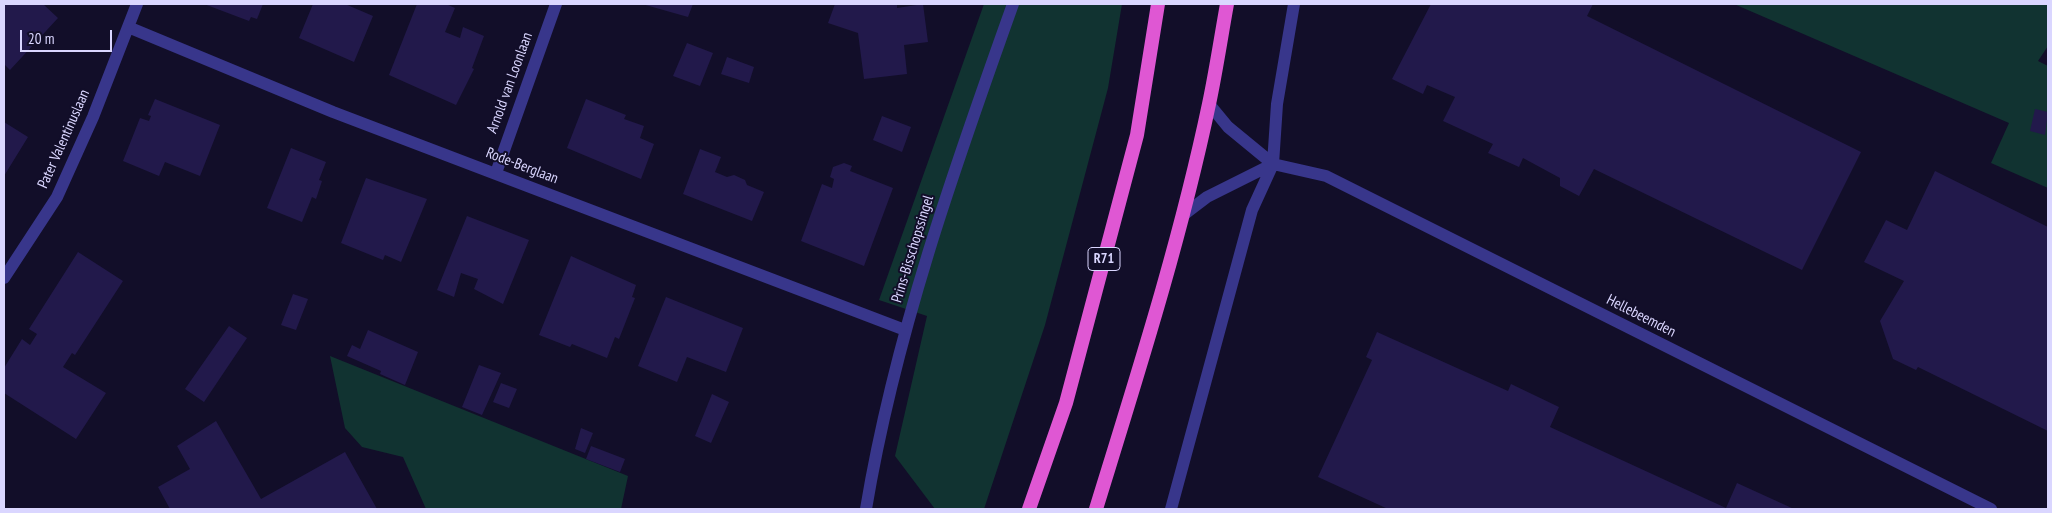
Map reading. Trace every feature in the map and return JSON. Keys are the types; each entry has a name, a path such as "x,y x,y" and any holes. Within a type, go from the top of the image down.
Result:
{"highway":[{"name":"R71","path":"1029,509 1066,403 1137,135 1158,4"},
{"path":"1096,509 1150,336 1182,216 1209,104 1227,4"}],"street":[{"name":"Pater Valentinuslaan","path":"4,278 57,197 93,117 137,4"},
{"name":"Arnold van Loonlaan","path":"496,173 556,4"},
{"name":"Prins-Bisschopssingel","path":"866,509 875,454 905,330 954,170 1013,4"},
{"path":"1171,509 1252,210 1273,164 1277,104 1294,4"},
{"name":"Rode-Berglaan","path":"128,28 333,112 905,330"},
{"path":"1209,104 1228,127 1273,164"},
{"path":"1182,216 1207,197 1273,164"},
{"name":"Hellebeemden","path":"1273,164 1326,176 1991,509"}],"green space":[{"path":"984,4 1122,4 1108,88 1045,325 984,509 935,509 895,456 927,316 879,300"},
{"path":"1734,4 2048,4 2048,46 2038,61 2048,66 2048,188 1991,163 2009,123"},
{"path":"330,356 628,476 621,509 426,509 403,457 362,447 345,428"}],"building":[{"path":"4,4 43,4 58,18 10,70 4,64"},
{"path":"204,4 263,4 257,19 251,17 249,21"},
{"path":"313,4 345,4 373,16 354,62 299,38"},
{"path":"417,4 446,4 455,8 445,32 460,38 463,27 484,36 472,68 474,69 456,105 389,75"},
{"path":"642,4 693,4 688,17"},
{"path":"835,4 897,4 897,8 923,4 928,42 904,45 907,74 864,79 858,33 828,23"},
{"path":"1431,4 1593,4 1587,16 1861,152 1802,270 1594,169 1579,196 1560,186 1560,178 1523,158 1519,167 1488,153 1493,144 1443,121 1455,97 1427,85 1423,94 1392,79"},
{"path":"687,43 713,53 700,86 673,76"},
{"path":"727,57 754,67 749,83 721,74"},
{"path":"155,99 220,125 200,176 165,162 159,176 123,161 140,118 149,121 151,116 148,115"},
{"path":"586,99 626,115 624,119 644,126 640,138 654,144 641,179 567,148"},
{"path":"2035,109 2048,112 2045,135 2030,131"},
{"path":"882,116 911,127 902,152 873,140"},
{"path":"4,122 28,137 4,176"},
{"path":"291,148 326,162 319,180 322,181 316,199 312,197 302,222 267,208"},
{"path":"700,149 721,157 715,172 727,177 734,175 745,180 747,185 764,192 752,221 683,194"},
{"path":"844,163 852,166 850,171 893,188 864,266 801,241 822,184 832,188 834,179 830,177 833,167"},
{"path":"1935,171 2048,227 2048,431 1918,367 1916,370 1893,359 1880,321 1904,281 1864,262 1886,220 1907,230"},
{"path":"366,178 427,199 401,262 385,255 383,260 341,243"},
{"path":"467,216 529,240 503,304 474,289 478,279 461,273 454,297 437,290"},
{"path":"78,252 123,281 75,355 72,353 63,367 106,393 76,439 4,393 4,368 22,339 30,345 37,334 29,329"},
{"path":"571,256 636,285 632,297 635,298 619,339 615,337 607,358 572,344 570,347 539,335"},
{"path":"293,294 308,299 296,330 281,325"},
{"path":"666,297 743,328 726,372 687,357 677,382 638,366"},
{"path":"229,326 247,338 204,402 185,389"},
{"path":"368,330 418,352 405,385 380,374 381,371 347,356 352,345 360,349"},
{"path":"1377,332 1508,391 1511,384 1559,407 1550,427 1726,508 1737,483 1794,509 1388,509 1318,477 1372,360 1366,357"},
{"path":"479,365 501,373 482,415 462,407"},
{"path":"501,383 517,389 509,408 493,402"},
{"path":"712,394 729,402 711,443 695,436"},
{"path":"216,421 261,499 345,452 377,509 170,509 158,487 190,469 177,446"},
{"path":"581,428 593,433 585,453 575,449"},
{"path":"591,446 625,459 620,472 586,459"}]}
